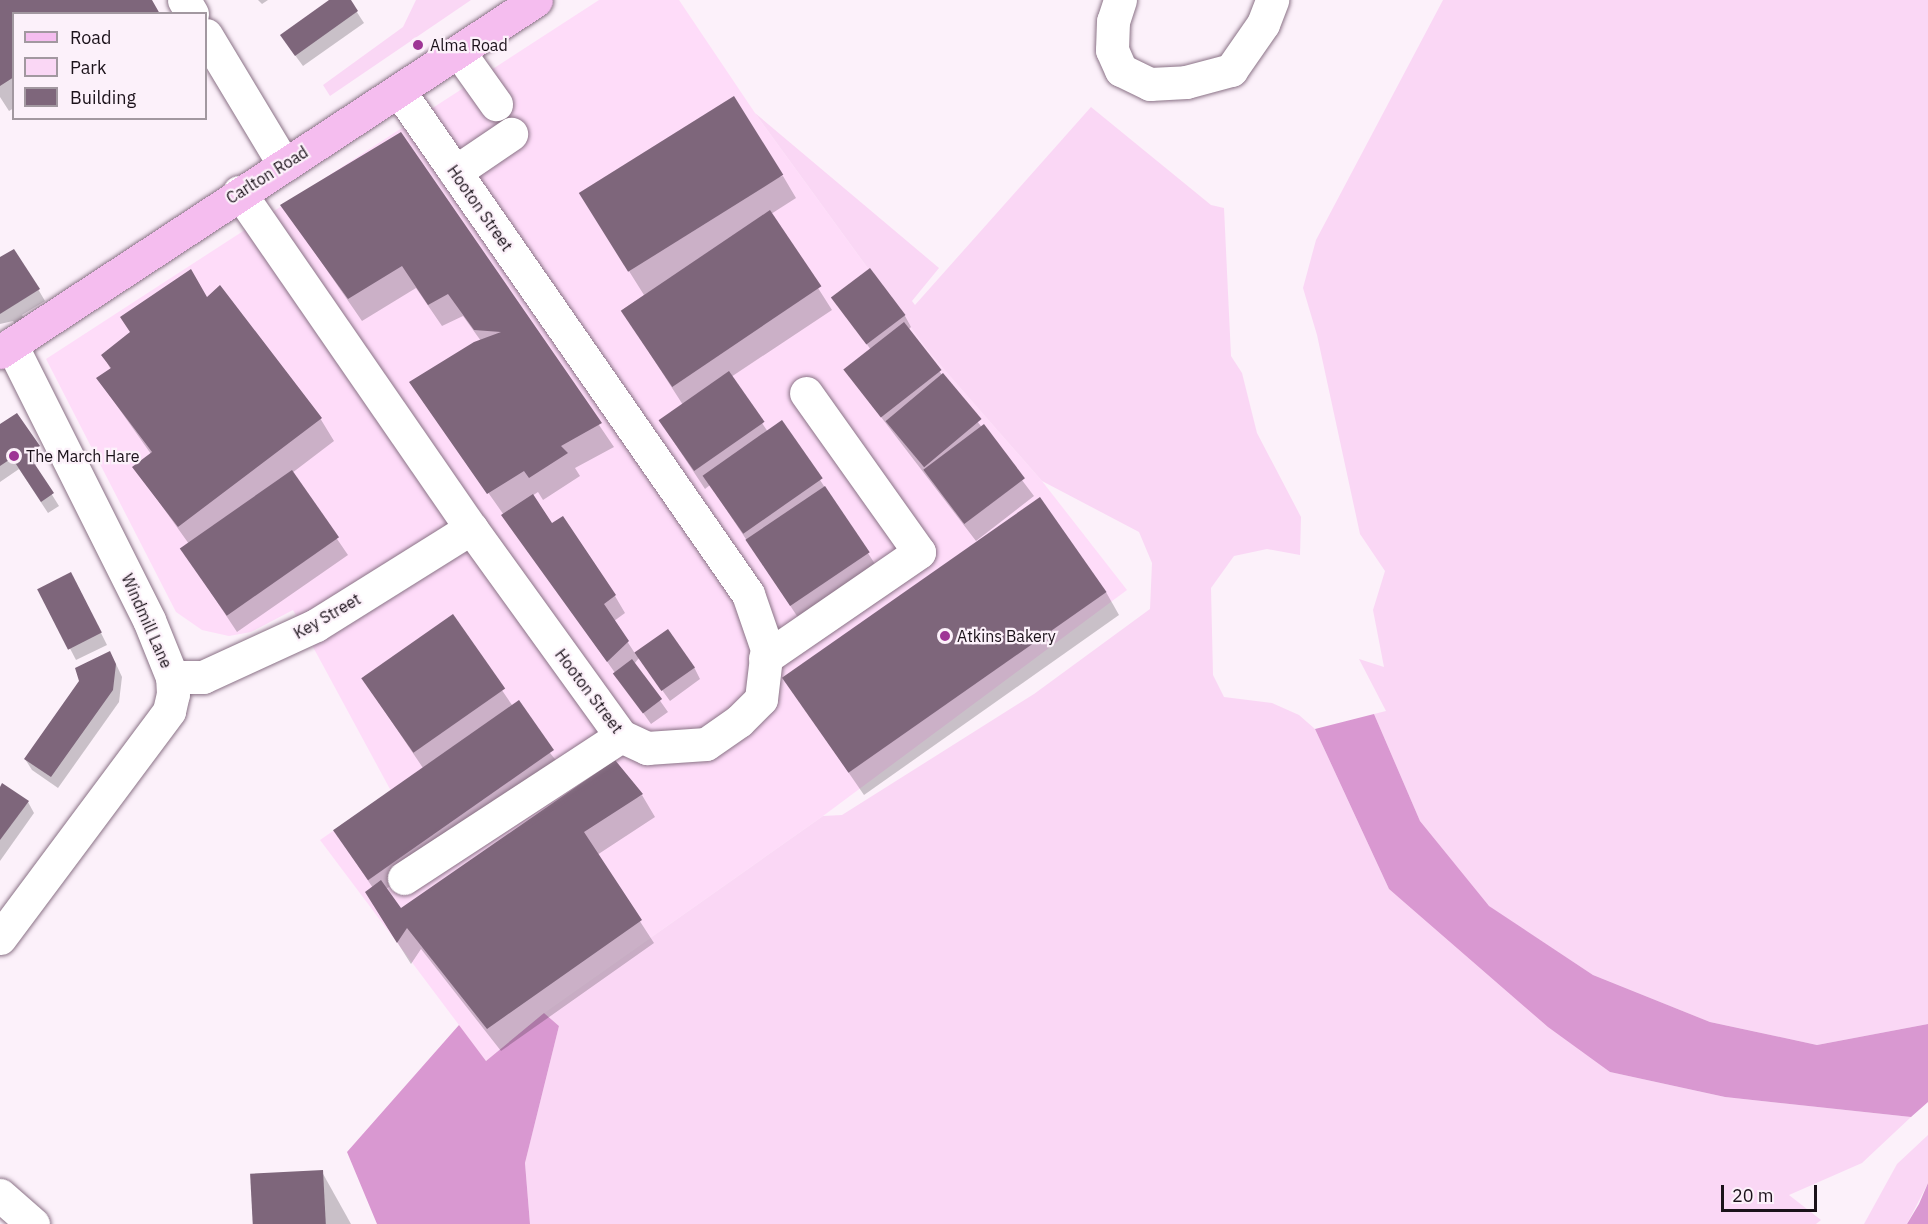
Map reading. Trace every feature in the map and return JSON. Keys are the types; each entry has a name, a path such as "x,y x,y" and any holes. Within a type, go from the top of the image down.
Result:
{"main road":[{"name":"Carlton Road","path":"6,349 239,192 399,91 536,0"}],"street":[{"path":"1120,0 1113,21 1112,50 1121,70 1150,84 1186,82 1231,70 1263,24 1272,0"},
{"path":"207,37 284,165"},
{"path":"459,52 496,104"},
{"name":"Hooton Street","path":"239,192 471,528 621,736 647,748 706,744 739,721 761,699 767,649 748,594 399,91"},
{"path":"455,172 512,134"},
{"name":"Windmill Lane","path":"0,939 169,711 172,677 149,620 6,349"},
{"path":"765,658 919,552 806,393"},
{"name":"Key Street","path":"172,677 203,677 316,625 471,528"},
{"path":"404,878 621,736"},
{"path":"0,1195 33,1224"}],"shaded area":[{"path":"599,0 679,0 755,113 928,351 1042,481 1127,590 823,816 544,1013 486,1061 320,840 391,791 293,610 251,632 229,636 202,630 176,612 46,359"},
{"path":"1374,714 1420,821 1489,906 1593,975 1710,1022 1817,1045 1928,1024 1928,1102 1911,1117 1725,1097 1610,1072 1548,1027 1389,889 1315,729"},
{"path":"544,1013 559,1026 525,1163 530,1224 377,1224 347,1152 459,1025 486,1061"},
{"path":"1928,1183 1928,1224 1907,1224 1919,1204"}],"green space":[{"path":"416,0 471,0 330,96 323,85 403,27"},
{"path":"1443,0 1928,0 1928,1024 1817,1045 1710,1022 1593,975 1488,906 1420,821 1374,714 1386,711 1359,659 1384,667 1373,610 1385,571 1360,534 1317,335 1303,288 1316,240"},
{"path":"1091,107 1211,205 1224,208 1231,356 1242,373 1257,433 1301,517 1300,555 1267,549 1234,556 1211,588 1213,675 1224,697 1272,703 1299,715 1315,729 1389,889 1610,1072 1725,1097 1911,1117 1862,1163 1789,1195 1821,1220 1816,1224 530,1224 525,1163 559,1026 544,1013 823,816 842,815 1034,694 1150,609 1152,563 1139,532 1042,481 928,351 755,113 939,268 912,301 915,305"},
{"path":"1928,1135 1928,1183 1907,1224 1864,1224 1897,1164"}],"building":[{"path":"0,0 152,0 159,12 12,12 12,78 0,86"},
{"path":"329,0 351,0 358,11 295,56 280,35"},
{"path":"734,96 783,175 628,272 579,193"},
{"path":"401,132 602,423 561,446 568,453 529,478 524,471 487,494 409,382 474,342 501,332 474,330 448,294 428,305 402,266 348,299 280,205"},
{"path":"770,210 821,286 672,387 621,311"},
{"path":"14,249 40,289 0,314 0,257"},
{"path":"870,268 906,315 866,345 831,297"},
{"path":"191,269 207,297 220,285 322,418 178,527 132,467 152,452 96,378 111,368 101,355 130,332 120,317"},
{"path":"904,322 942,370 881,417 843,369"},
{"path":"729,371 765,422 694,471 659,420"},
{"path":"943,373 982,419 924,467 886,421"},
{"name":"The March Hare","path":"17,413 40,446 28,454 54,493 41,502 12,458 0,466 0,424"},
{"path":"782,420 823,478 743,534 703,476"},
{"path":"984,424 1025,478 964,524 923,470"},
{"path":"292,470 339,537 227,616 180,549"},
{"path":"825,486 870,552 790,606 745,540"},
{"path":"533,494 552,523 563,516 616,595 604,604 629,641 607,662 501,515"},
{"name":"Atkins Bakery","path":"1040,497 1107,592 849,773 782,678"},
{"path":"71,572 102,633 68,650 37,589"},
{"path":"453,614 505,689 413,753 361,678"},
{"path":"668,629 695,668 661,691 634,653"},
{"path":"110,651 116,664 113,690 51,777 24,759 79,681 75,668"},
{"path":"632,659 662,699 643,713 613,673"},
{"path":"519,700 554,750 368,880 333,830"},
{"path":"615,760 643,794 584,832 642,920 487,1029 407,928 397,943 365,892 381,880 401,908"},
{"path":"2,783 29,801 0,840 0,787"},
{"path":"323,1170 326,1224 253,1224 250,1174"}],"place":[{"name":"Alma Road","path":"418,45"},
{"name":"The March Hare","path":"14,456"},
{"name":"Atkins Bakery","path":"945,636"}]}
